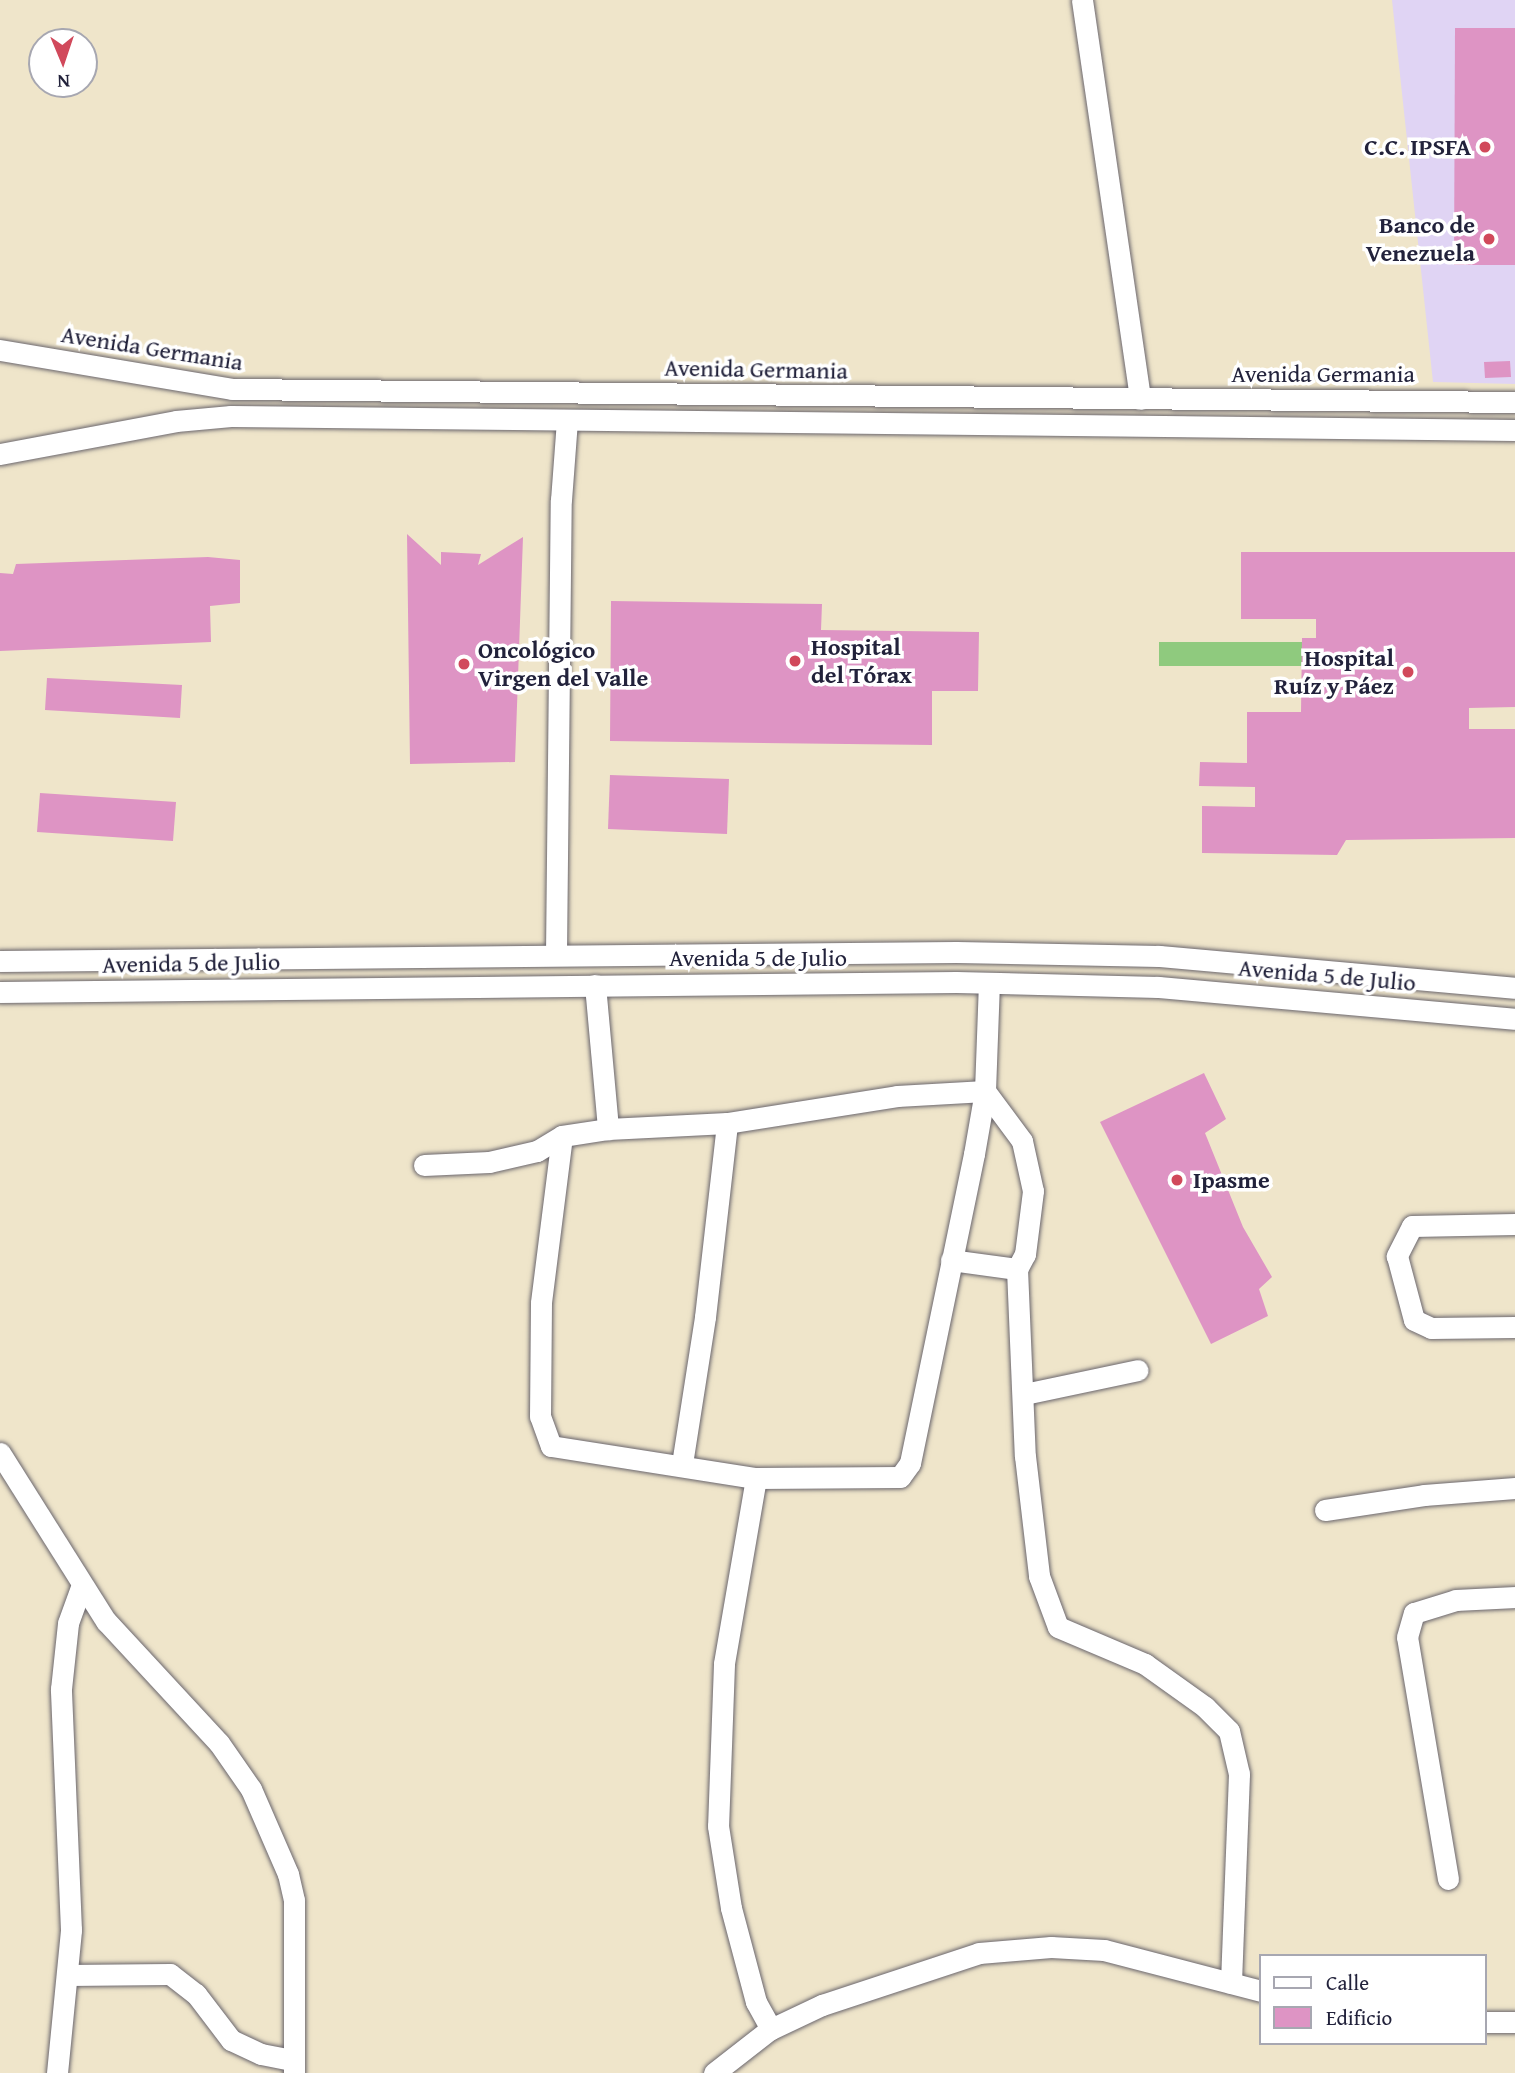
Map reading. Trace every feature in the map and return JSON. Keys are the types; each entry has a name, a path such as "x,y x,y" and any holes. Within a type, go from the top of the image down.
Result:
{"street":[{"path":"1082,0 1140,398"},
{"name":"Avenida Germania","path":"0,350 215,388 1515,402"},
{"path":"0,454 213,417 1515,430"},
{"path":"556,954 561,500 567,421"},
{"name":"Avenida 5 de Julio","path":"0,961 956,952 1159,956 1515,988"},
{"path":"562,1136 541,1303 540,1416 551,1446 682,1464 756,1478 900,1477 910,1463 985,1091 989,983"},
{"name":"Avenida 5 de Julio","path":"0,992 989,983 1158,987 1515,1019"},
{"path":"595,985 608,1129"},
{"path":"424,1166 489,1162 537,1152 562,1136 608,1129 727,1123 897,1096 985,1091"},
{"path":"985,1091 1023,1141 1033,1191 1025,1254 1017,1269 1025,1456 1039,1576 1058,1627 1145,1664 1205,1707 1229,1731 1239,1774 1231,1983"},
{"path":"682,1464 705,1317 727,1123"},
{"path":"1515,1224 1412,1226 1397,1256 1414,1320 1431,1328 1515,1327"},
{"path":"951,1260 1017,1269"},
{"path":"1024,1394 1138,1370"},
{"path":"0,1453 81,1587 128,1648 226,1752 251,1789 288,1874 297,1927 293,2066 231,2040 196,1994 170,1974 68,1975"},
{"path":"756,1478 724,1664 718,1826 731,1908 756,2002 771,2029"},
{"path":"1325,1510 1424,1495 1515,1488"},
{"path":"57,2073 71,1930 61,1689 68,1623 81,1587"},
{"path":"1448,1878 1407,1637 1414,1613 1456,1600 1515,1597"},
{"path":"714,2073 771,2029 822,2005 979,1953 1051,1947 1104,1950 1260,1991"},
{"path":"1487,2022 1515,2022"}],"shaded area":[{"path":"1392,0 1515,0 1515,384 1433,382"}],"green space":[{"path":"1159,642 1307,642 1307,666 1159,666"}],"building":[{"name":"C.C. IPSFA","path":"1455,28 1515,28 1515,265 1454,265"},
{"path":"1510,361 1511,377 1485,378 1484,362"},
{"name":"Oncológico Virgen del Valle","path":"407,534 441,565 441,552 481,554 478,565 523,537 515,762 410,764"},
{"name":"Hospital Ruíz y Páez","path":"1241,552 1515,552 1515,707 1469,708 1469,729 1515,729 1515,838 1346,840 1337,855 1202,853 1202,806 1255,807 1255,787 1199,786 1200,762 1247,763 1247,712 1301,712 1302,638 1316,638 1316,619 1241,619"},
{"path":"208,557 240,560 240,603 210,606 211,642 0,651 0,573 13,574 16,564"},
{"name":"Hospital del Tórax","path":"611,601 822,604 821,630 979,632 978,691 932,691 932,745 610,741"},
{"path":"47,678 182,685 180,718 45,710"},
{"path":"610,775 729,779 727,834 608,829"},
{"path":"40,793 176,802 173,841 37,832"},
{"name":"Ipasme","path":"1204,1073 1226,1119 1205,1133 1243,1227 1272,1277 1259,1289 1268,1316 1211,1344 1100,1122"}],"place":[{"name":"C.C. IPSFA","path":"1485,147"},
{"name":"Banco de Venezuela","path":"1489,239"},
{"name":"Hospital del Tórax","path":"795,661"},
{"name":"Oncológico Virgen del Valle","path":"464,664"},
{"name":"Hospital Ruíz y Páez","path":"1408,672"},
{"name":"Ipasme","path":"1177,1180"}]}
